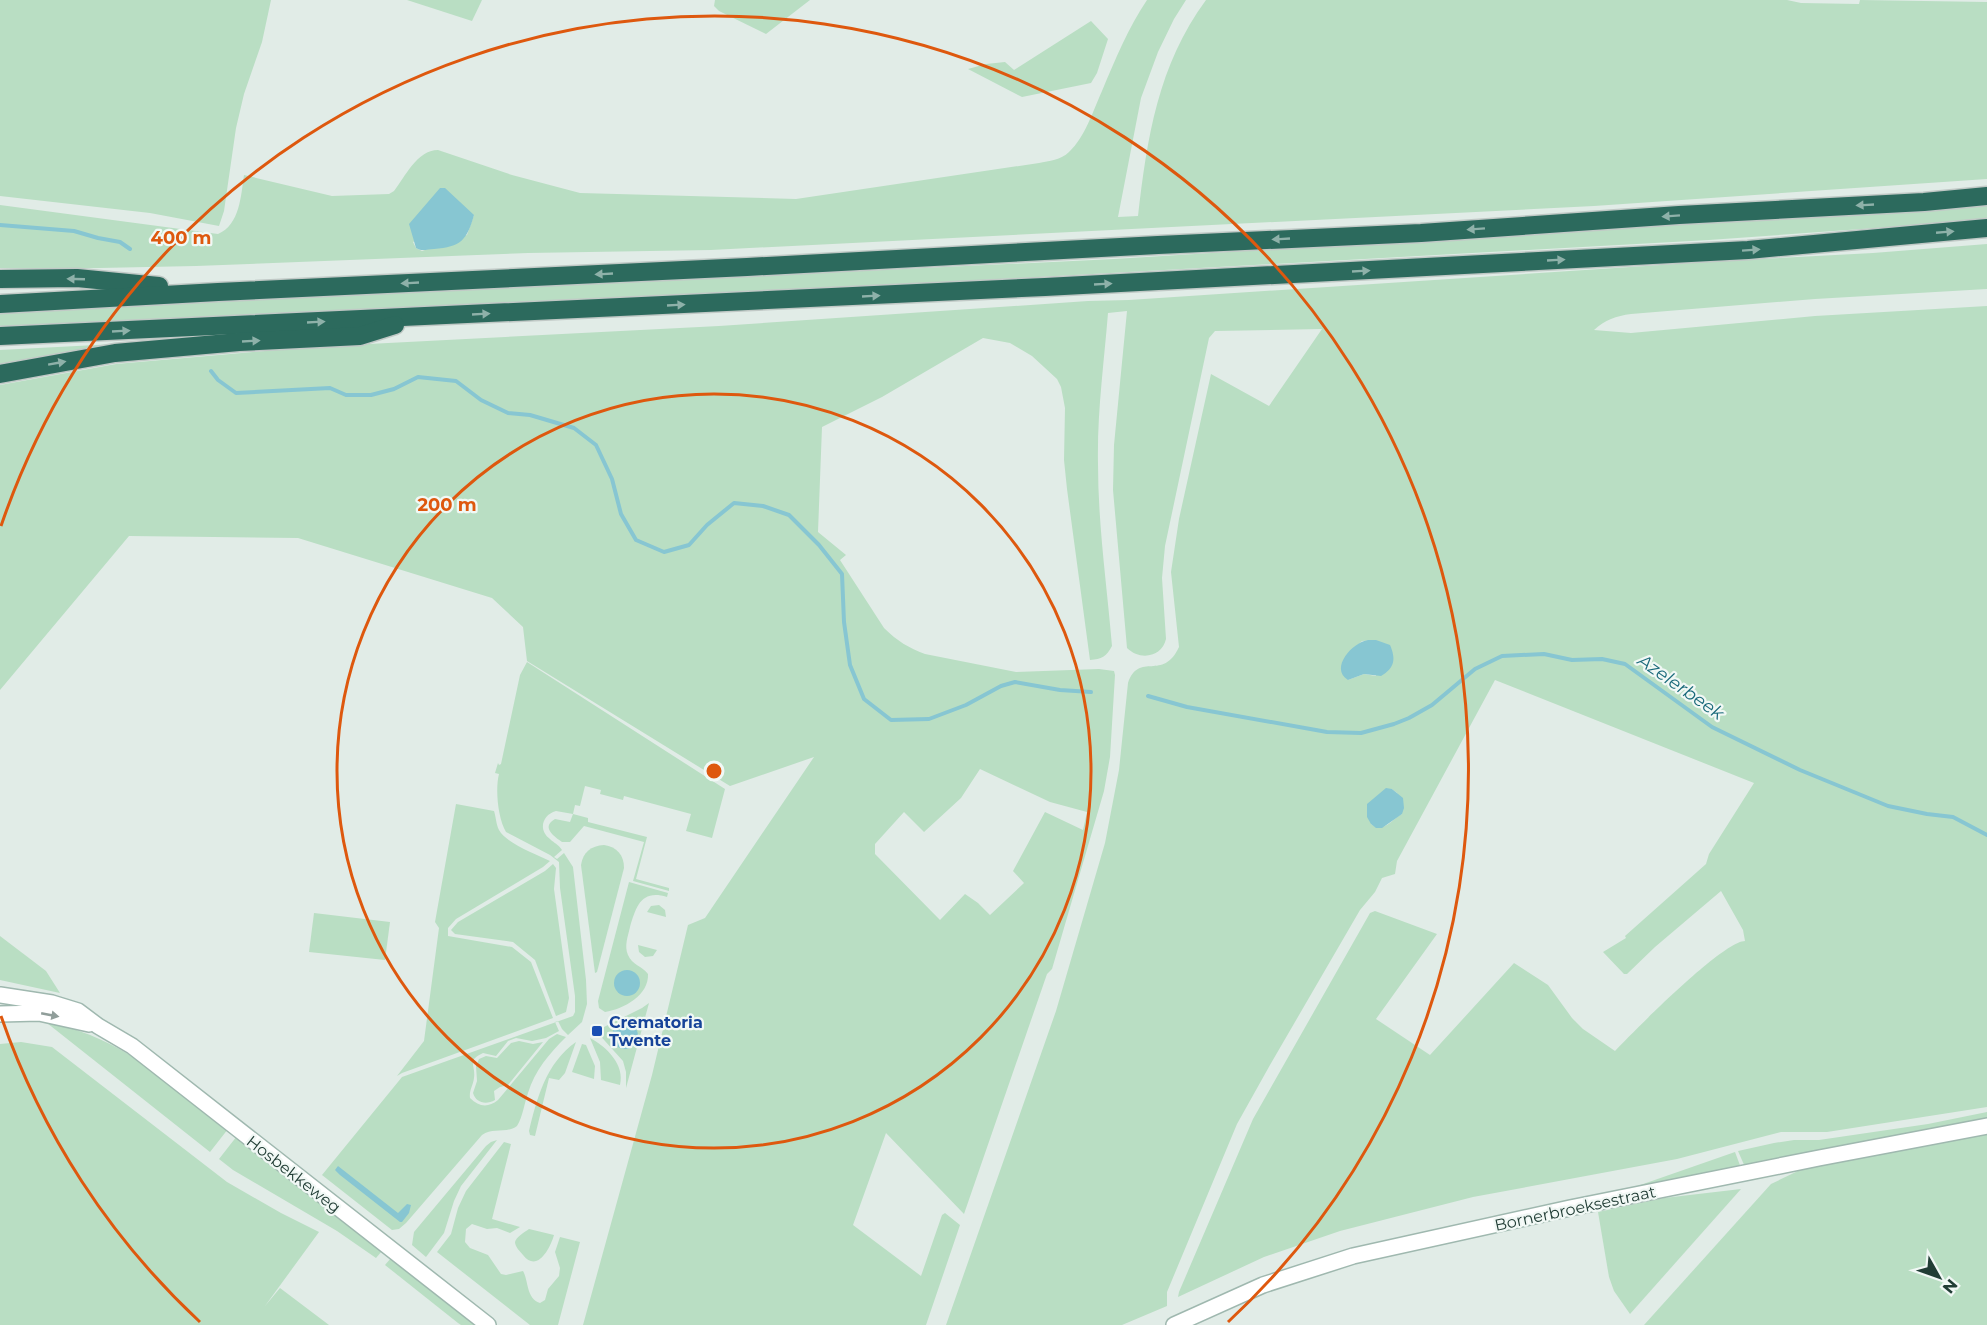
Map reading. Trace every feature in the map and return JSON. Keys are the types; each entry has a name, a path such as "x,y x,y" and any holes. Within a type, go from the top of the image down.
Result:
{"highway":[{"path":"0,304 1421,233 1679,215 1924,202 1987,196"},
{"path":"0,336 1045,287 1748,250 1987,228"},
{"path":"0,279 77,278 218,292"},
{"path":"0,374 115,352 238,342 360,336 423,317"}],"main road":[{"name":"Hosbekkeweg","path":"0,995 13,995 78,1011 132,1046 488,1325"},
{"name":"Hosbekkeweg","path":"0,1014 39,1014 98,1026"},
{"name":"Bornerbroeksestraat","path":"1174,1325 1263,1285 1353,1256 1570,1208 1987,1126"}],"green space":[{"path":"0,0 271,0 262,42 244,94 236,128 224,211 219,226 150,213 0,196"},
{"path":"407,0 482,0 472,21"},
{"path":"715,0 810,0 766,34 719,11 714,6"},
{"path":"1147,0 1186,0 1158,52 1141,98 1118,217 1138,216 1157,103 1176,50 1206,0 1787,0 1801,3 1859,4 1860,0 1987,2 1987,179 1594,206 711,250 528,253 196,266 0,268 0,205 218,234 231,224 235,217 244,175 332,196 389,194 394,191 418,159 424,154 438,150 512,175 580,193 796,199 1051,161 1066,155 1080,139 1122,44","holes":["474,215 467,235 422,251 416,248 413,242"]},
{"path":"1091,21 1108,39 1097,73 1091,83 1022,97 968,69 1005,62 1014,70"},
{"path":"1987,204 1987,220 1709,240 601,301 0,327 0,312 1114,259"},
{"path":"1987,244 1987,289 1815,299 1631,314 1611,319 1594,330 1631,333 1815,316 1987,306 1987,1107 1827,1132 1781,1132 1677,1159 1473,1197 1340,1231 1264,1257 1178,1297 1253,1119 1370,913 1375,911 1437,934 1376,1019 1430,1055 1514,963 1548,985 1583,1029 1615,1051 1699,971 1718,955 1745,941 1743,930 1721,891 1627,974 1624,974 1603,952 1626,938 1625,936 1706,864 1709,854 1754,783 1495,680 1397,861 1395,874 1382,878 1375,892 1360,910 1237,1124 1167,1292 1167,1306 1122,1325 946,1325 1056,1011 1105,843 1119,770 1128,683 1138,669 1166,663 1179,647 1171,572 1179,519 1211,374 1269,406 1322,329 1215,331 1209,338 1165,546 1162,578 1166,639 1160,650 1150,655 1138,655 1127,648 1113,490 1114,445 1127,311 1108,313 1100,407 1099,510 1112,646 1101,658 1090,660 1067,489 1064,460 1065,408 1061,387 1057,379 1032,356 1010,343 983,338 882,397 822,427 818,532 846,555 840,560 884,628 894,637 908,647 925,654 1016,672 1099,669 1114,671 1115,675 1110,757 1104,791 1052,969 1047,974 964,1214 886,1133 853,1225 921,1276 942,1215 945,1213 960,1225 926,1325 583,1325 652,1075 688,925 705,918 814,757 730,786 527,661 523,627 492,598 298,538 129,536 0,690 0,385 116,364 310,347 719,326","holes":["1376,640 1376,676 1364,674 1348,680 1345,658 1362,641","980,769 1050,802 1087,812 1083,830 1045,812 1013,871 1024,883 990,915 965,894 940,920 875,854 875,844 904,812 924,832 961,798","1392,789 1397,793 1402,814 1383,827 1379,828 1371,824"]},
{"path":"115,344 0,366 0,350"},
{"path":"527,662 725,789 712,838 686,831 691,814 624,796 623,800 600,794 601,790 585,786 580,806 575,805 573,814 556,811 545,819 543,827 546,835 562,850 554,857 557,859 564,853 573,867 586,980 587,1004 582,1022 568,1035 558,1021 573,1016 575,1012 559,862 506,832 498,804 499,774 495,773 498,763 501,764 520,675"},
{"path":"456,804 494,811 498,828 508,840 550,861 456,919 448,928 448,936 512,947 531,962 553,1018 397,1076 424,1041 439,928 435,922"},
{"path":"573,814 588,818 588,822 647,837 636,879 669,888 669,891 633,881 644,842 584,826 570,842 562,842 555,837 549,828 551,822 555,819 570,822"},
{"path":"604,845 619,852 624,868 595,973 581,865 588,850"},
{"path":"553,864 556,868 554,889 569,998 566,1012 556,1016 535,960 513,942 455,934 451,930 458,922 545,871"},
{"path":"629,882 668,893 667,897 651,896 641,902 637,907 628,934 626,945 628,955 648,974 644,988 634,1000 620,1008 605,1012 599,1008 598,1001"},
{"path":"659,905 665,910 666,917 647,912 651,906"},
{"path":"314,913 390,922 385,960 309,952"},
{"path":"0,936 46,971 60,993 0,980"},
{"path":"638,945 657,950 653,956 645,957 639,952"},
{"path":"649,1003 626,1088 623,1061 596,1031"},
{"path":"555,1022 559,1031 546,1038 532,1041 516,1038 508,1041 496,1056 483,1053 475,1058 470,1098 480,1105 487,1105 498,1100 549,1039 557,1034 566,1037 548,1056 534,1077 517,1126 482,1135 399,1229 392,1230 322,1175 402,1077"},
{"path":"47,1023 79,1031 120,1049 157,1073 228,1129 210,1152"},
{"path":"590,1038 603,1046 613,1057 620,1070 620,1085 601,1080 600,1062"},
{"path":"519,1041 533,1044 543,1042 508,1085 494,1091 495,1100 485,1103 479,1101 473,1093 477,1081 476,1066 479,1059 486,1056 497,1058 511,1043"},
{"path":"21,1042 52,1047 227,1182 319,1232 265,1306 280,1288 329,1325 0,1325 0,1044"},
{"path":"576,1042 565,1073 559,1080 549,1078 535,1136 530,1135 532,1119 544,1082 557,1060"},
{"path":"582,1044 586,1045 595,1066 594,1079 572,1072"},
{"path":"1987,1112 1987,1121 1745,1167 1738,1151 1794,1140 1819,1140 1928,1124"},
{"path":"1987,1134 1987,1325 1644,1325 1771,1184 1800,1170"},
{"path":"237,1136 382,1251 376,1258 337,1231 233,1170 219,1159"},
{"path":"497,1140 461,1186 444,1233 426,1257 412,1245 414,1232 486,1146"},
{"path":"504,1142 511,1144 492,1219 520,1227 510,1233 497,1228 487,1229 472,1224 466,1229 465,1242 470,1248 488,1255 501,1274 523,1271 530,1294 535,1301 540,1303 545,1300 548,1289 559,1276 560,1268 555,1252 560,1237 580,1242 558,1325 530,1325 437,1252 451,1234 458,1208 466,1191"},
{"path":"1735,1152 1741,1168 1626,1190"},
{"path":"1741,1189 1630,1314 1614,1291 1609,1277 1598,1212 1664,1198"},
{"path":"529,1229 554,1235 546,1252 538,1260 528,1260 515,1244 517,1238"},
{"path":"391,1258 476,1325 458,1323 385,1265"}],"water":[{"path":"440,188 445,188 474,215 469,231 457,244 443,248 418,249 409,224"},
{"path":"1368,640 1390,645 1393,655 1392,666 1381,676 1364,674 1348,680 1341,669 1345,656 1356,645"},
{"path":"1386,788 1392,789 1403,798 1404,808 1402,814 1382,828 1376,828 1367,817 1367,804"},
{"path":"627,970 636,974 640,983 636,992 627,996 618,992 614,983 618,974"},
{"path":"625,1023 634,1027 638,1036 634,1045 625,1049 616,1045 612,1036 616,1027"},
{"path":"338,1166 398,1213 407,1204 411,1205 409,1213 400,1222 340,1175 335,1170"}],"waterway":[{"name":"Azelerbeek","path":"0,225 74,231 120,242 130,249"},
{"name":"Azelerbeek","path":"211,371 218,380 236,393 330,388 346,395 371,395 394,389 418,377 456,381 481,400 508,413 530,415 574,428 596,445 612,479 621,514 636,540 664,552 689,545 707,525 734,503 763,506 789,515 819,545 842,574 844,622 850,665 864,699 891,720 929,719 966,705 1001,686 1015,682 1060,690 1091,692"},
{"name":"Azelerbeek","path":"1148,696 1187,707 1327,732 1361,733 1409,718 1432,705 1475,669 1502,656 1544,654 1572,660 1602,659 1625,664 1712,727 1800,770 1888,806 1953,817 1987,835"}],"place":[{"name":"Crematoria Twente","path":"597,1031"}]}
